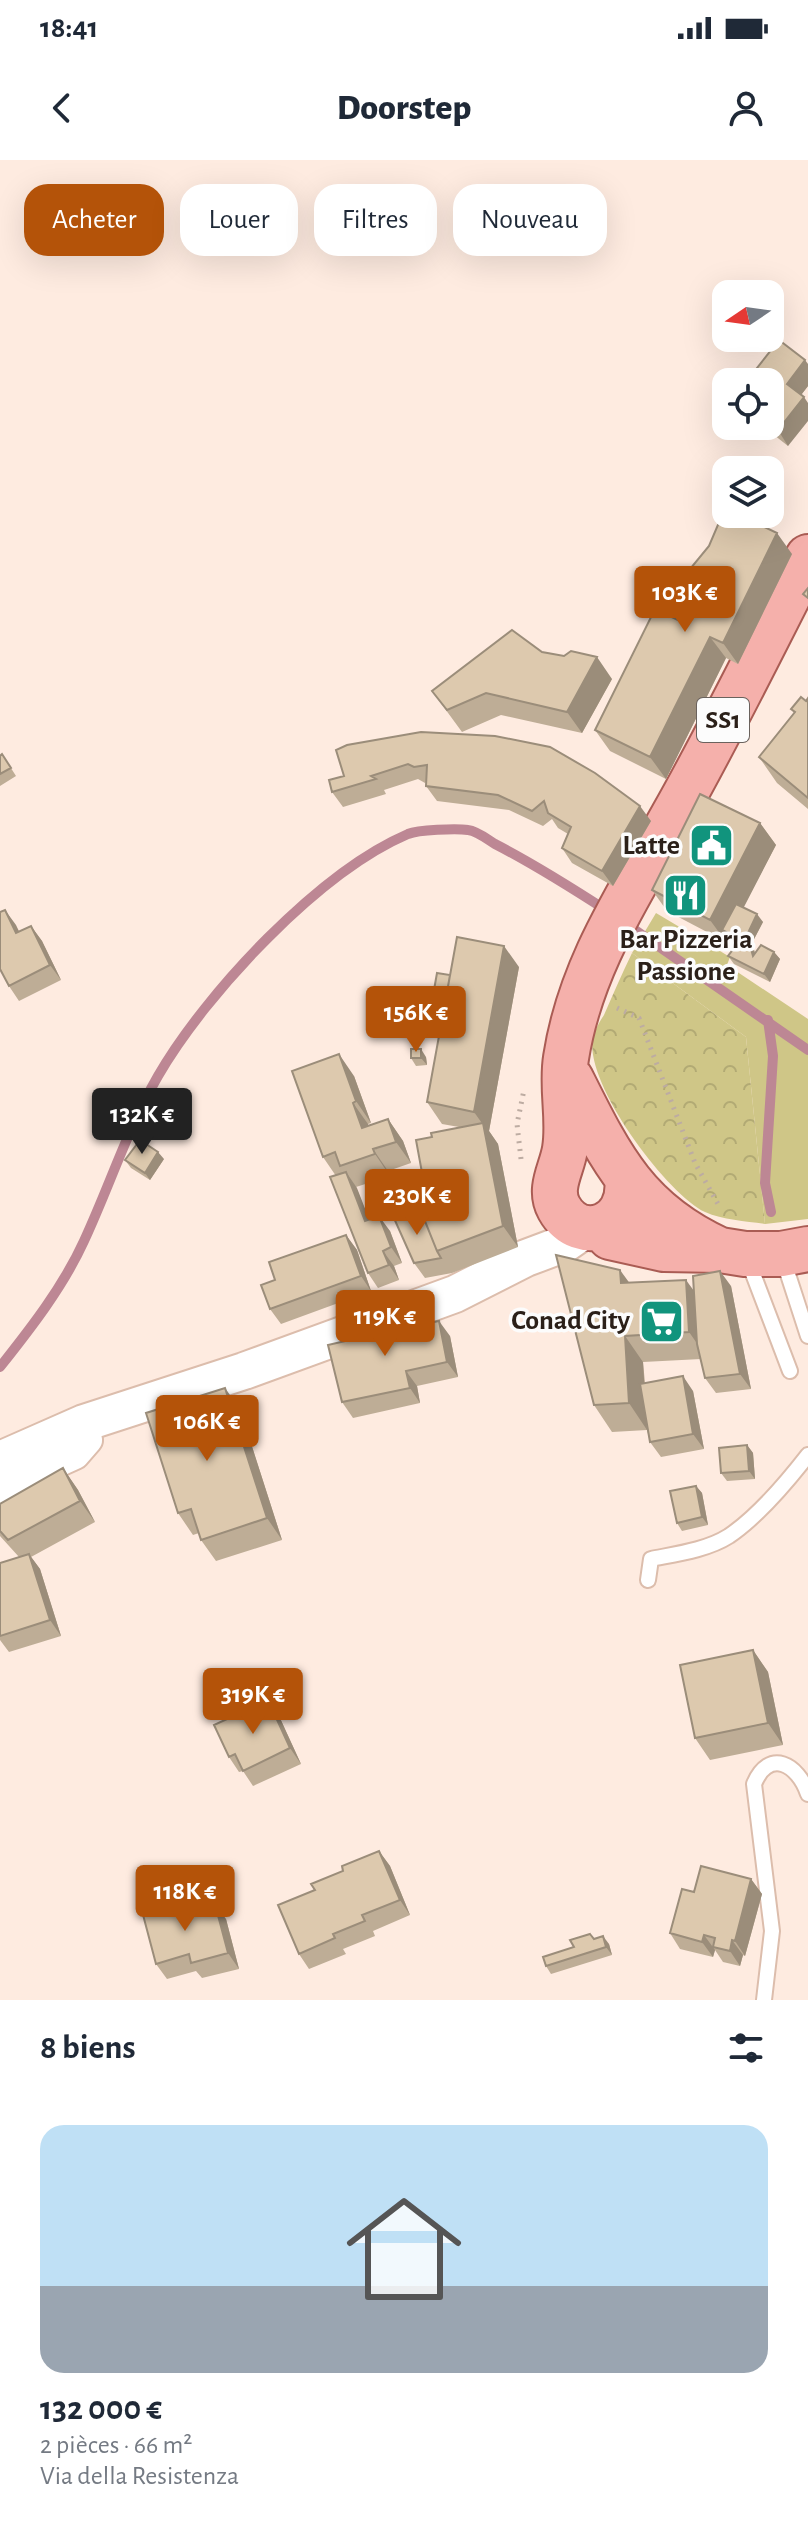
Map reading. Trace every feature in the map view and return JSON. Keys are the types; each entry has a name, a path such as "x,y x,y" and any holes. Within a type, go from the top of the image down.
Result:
{"main road":[{"name":"SS1","path":"576,1211 565,1149 565,1066 572,1022 593,964 635,881 673,815 808,557"},
{"path":"565,1066 598,1136 620,1169 667,1221 764,1252"},
{"path":"576,1211 621,1213 627,1203 620,1169 602,1155 578,1156 560,1172 576,1211 610,1237 664,1249 764,1252"}],"street":[{"path":"0,1460 84,1423 377,1324 455,1294 544,1250 555,1228 576,1211"},
{"path":"0,1489 75,1455 88,1440 84,1423"}],"lane":[{"path":"764,1252 808,1336"},
{"path":"764,1252 757,1291 790,1371"},
{"path":"648,1580 651,1559 685,1553 728,1537 784,1486 808,1455"},
{"path":"764,2000 772,1931 754,1784 763,1770 778,1764 786,1765 800,1774 808,1794"}],"path":[{"path":"614,1007 639,1018 695,1163 764,1252"}],"green space":[{"path":"656,913 730,957 727,965 808,1019 808,1219 765,1224 746,1037 632,953"},
{"path":"632,953 746,1037 765,1224 712,1215 689,1201 650,1160 614,1107 601,1081 593,1057 593,1037"}],"building":[{"path":"784,344 805,360 787,384 804,397 784,422 784,368 757,368 770,352 784,352"},
{"path":"717,528 766,528 777,533 723,643 710,637 650,757 595,730 655,609 688,625 692,617 663,602 709,546"},
{"path":"512,630 542,652 564,656 571,651 597,657 567,712 486,693 447,710 432,691"},
{"path":"801,697 806,701 808,698 808,798 759,757 795,712 791,709"},
{"path":"421,732 495,736 550,747 595,773 640,806 602,871 562,848 571,827 548,813 544,801 532,811 498,795 426,786 427,765 414,767 408,764 371,776 376,779 332,792 329,780 344,776 336,750 347,745"},
{"path":"2,754 11,768 0,774 0,756"},
{"path":"700,794 760,823 710,920 652,890"},
{"path":"736,904 757,914 747,935 753,956 761,945 774,952 764,974 728,956 741,939 722,930"},
{"path":"5,910 16,933 31,926 50,965 9,986 0,969 0,912"},
{"path":"457,937 504,946 474,1112 427,1102"},
{"path":"437,973 450,975 447,992 434,990"},
{"path":"411,1049 421,1049 421,1058 411,1058"},
{"path":"339,1054 362,1128 388,1119 396,1142 373,1149 375,1154 340,1166 335,1152 323,1157 292,1071"},
{"path":"483,1123 503,1226 437,1251 418,1204 445,1198 442,1185 425,1189 416,1140 432,1137 431,1133"},
{"path":"140,1140 158,1152 145,1173 125,1160"},
{"path":"346,1172 365,1221 379,1216 391,1247 383,1251 389,1265 368,1273 330,1177"},
{"path":"421,1211 441,1258 414,1263 393,1216"},
{"path":"346,1235 361,1276 270,1309 261,1285 275,1280 269,1262"},
{"path":"556,1255 620,1270 621,1283 686,1280 689,1332 625,1336 629,1403 594,1405"},
{"path":"720,1271 740,1374 705,1378 697,1344 693,1276"},
{"path":"391,1317 394,1330 439,1321 447,1362 406,1371 410,1388 342,1402 328,1345 367,1336 364,1323"},
{"path":"683,1376 693,1434 650,1442 640,1384"},
{"path":"225,1388 267,1518 201,1540 191,1509 178,1513 146,1413"},
{"path":"747,1445 749,1471 721,1473 719,1448"},
{"path":"63,1468 80,1501 8,1540 0,1531 0,1504"},
{"path":"696,1486 702,1517 677,1523 670,1491"},
{"path":"29,1554 50,1620 0,1636 0,1563"},
{"path":"753,1650 768,1723 695,1738 680,1665"},
{"path":"268,1700 290,1748 243,1771 235,1754 229,1757 214,1725"},
{"path":"379,1851 400,1900 362,1915 365,1921 333,1934 335,1938 299,1954 278,1905 315,1890 311,1884 343,1871 342,1866"},
{"path":"701,1866 751,1879 730,1951 713,1947 715,1938 704,1935 702,1942 670,1933 682,1889 694,1892"},
{"path":"175,1902 178,1914 215,1904 228,1953 191,1963 189,1954 156,1964 142,1911"},
{"path":"590,1934 594,1939 603,1936 606,1947 546,1966 543,1957 574,1947 570,1940"}],"waterway":[{"path":"0,1367 46,1307 76,1258 137,1117 179,1043 235,973 268,938 338,876 408,834 468,830 609,912"},
{"path":"625,923 808,1050"},
{"path":"768,1020 773,1056 765,1183 771,1212"}],"place":[{"name":"Latte","path":"711,846"},
{"name":"Bar Pizzeria Passione","path":"686,896"},
{"name":"Conad City","path":"661,1321"}]}
